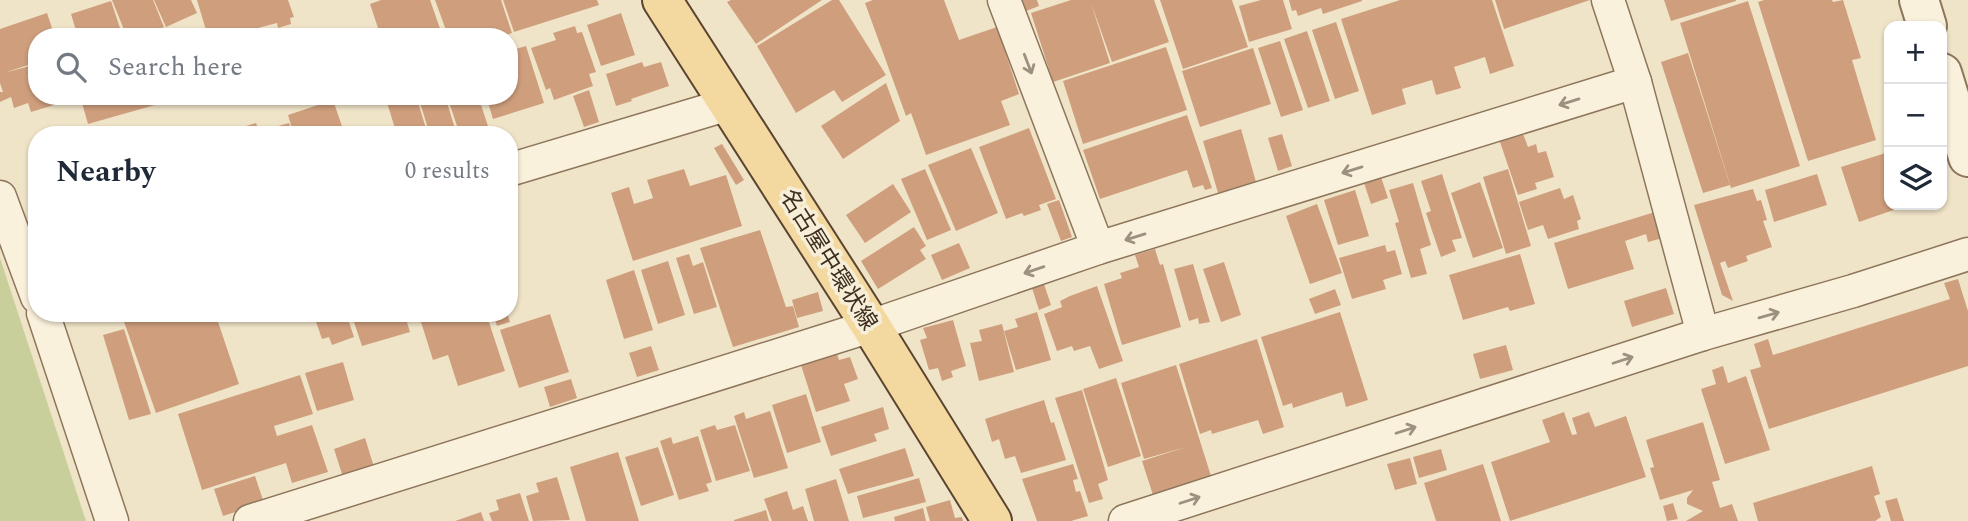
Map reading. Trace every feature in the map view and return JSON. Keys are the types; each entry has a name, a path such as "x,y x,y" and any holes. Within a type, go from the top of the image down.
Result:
{"main road":[{"name":"名古屋中環状線","path":"662,0 871,326 992,521"}],"street":[{"path":"1004,0 1098,248"},
{"path":"1608,0 1635,82 1703,334"},
{"path":"1919,0 1925,21"},
{"path":"250,521 871,326 1098,248 1635,82"},
{"path":"1945,84 1968,158"},
{"path":"518,167 729,104"},
{"path":"0,197 28,269"},
{"path":"1125,521 1703,334 1853,291 1968,254"},
{"path":"48,322 112,521"}],"green space":[{"path":"0,258 86,521 0,521"}],"building":[{"path":"112,0 153,0 164,27 123,28"},
{"path":"154,0 191,0 197,13 166,27"},
{"path":"197,0 288,0 294,17 290,18 291,24 278,28 277,23 258,28 205,28"},
{"path":"381,0 430,0 440,28 378,28 370,4"},
{"path":"435,0 501,0 510,28 464,28 445,28"},
{"path":"503,0 597,0 599,5 518,31 518,28 513,28"},
{"path":"822,0 756,44 727,2"},
{"path":"832,0 839,0 886,75 842,102 834,90 796,113 757,46"},
{"path":"873,0 944,0 959,40 997,27 1019,94 1001,101 1010,125 926,155 911,113 906,116 865,3"},
{"path":"1022,0 1037,0 1039,6 1026,11"},
{"path":"1071,0 1154,0 1169,42 1112,62 1091,3 1110,63 1053,82 1031,13"},
{"path":"1160,0 1232,0 1248,47 1183,69"},
{"path":"1261,0 1283,0 1292,29 1249,42 1239,6"},
{"path":"1289,0 1362,1 1323,14 1321,8 1298,16 1296,10 1292,11"},
{"path":"1400,0 1492,0 1514,66 1490,74 1485,57 1454,67 1461,88 1436,95 1432,80 1402,89 1406,104 1372,115 1341,19"},
{"path":"1495,0 1590,0 1504,29"},
{"path":"1664,0 1736,0 1736,1 1671,21"},
{"path":"1843,0 1861,58 1852,60 1876,140 1808,161 1758,2"},
{"path":"111,1 120,28 75,28 71,14"},
{"path":"1748,1 1800,166 1731,188 1680,23"},
{"path":"47,13 52,28 28,28 28,65 4,73 28,66 28,103 14,108 11,97 0,102 0,92 3,92 0,83 0,29"},
{"path":"621,13 635,55 601,66 587,25"},
{"path":"1336,22 1359,91 1335,99 1312,30"},
{"path":"575,26 577,33 582,32 596,72 589,74 593,86 554,100 550,88 546,90 531,48 556,40 553,33"},
{"path":"1307,31 1330,101 1308,108 1284,39"},
{"path":"1280,41 1303,110 1281,117 1258,48"},
{"path":"526,46 544,103 493,119 489,105 518,105 518,48"},
{"path":"1166,47 1187,110 1083,144 1063,81"},
{"path":"1253,48 1271,104 1200,127 1182,71"},
{"path":"1688,53 1730,185 1703,193 1661,62"},
{"path":"642,62 644,67 661,62 669,86 616,106 606,74"},
{"path":"886,83 900,121 843,159 821,126"},
{"path":"589,90 599,122 584,127 573,96"},
{"path":"29,105 54,105 31,112"},
{"path":"83,105 155,105 88,124"},
{"path":"318,105 335,105 342,126 291,126 288,115"},
{"path":"388,105 419,105 425,126 394,126"},
{"path":"421,105 448,105 454,126 427,126"},
{"path":"450,105 481,105 488,126 457,126"},
{"path":"1187,115 1212,188 1205,190 1203,185 1193,188 1187,170 1100,199 1083,150"},
{"path":"1029,128 1056,199 1039,205 1041,210 1006,219 979,147"},
{"path":"1241,129 1256,182 1218,193 1203,141"},
{"path":"1522,131 1528,147 1536,144 1538,153 1546,151 1554,177 1535,183 1537,189 1518,195 1499,139"},
{"path":"1282,134 1292,166 1278,171 1268,138"},
{"path":"722,144 744,180 736,185 714,148"},
{"path":"971,148 998,213 956,231 928,165"},
{"path":"1884,154 1884,210 1894,210 1859,222 1841,167"},
{"path":"684,169 690,186 726,175 742,226 633,261 611,193 629,187 634,204 653,198 647,180"},
{"path":"925,169 951,230 927,240 901,179"},
{"path":"1508,169 1531,246 1506,254 1483,177"},
{"path":"1442,174 1462,238 1452,240 1456,251 1441,257 1426,213 1431,211 1421,181"},
{"path":"1817,174 1827,205 1774,222 1765,190"},
{"path":"1381,177 1388,198 1371,204 1364,183"},
{"path":"1480,182 1503,248 1473,258 1451,193"},
{"path":"1413,183 1431,245 1420,249 1427,274 1411,278 1395,223 1399,222 1389,190"},
{"path":"893,184 911,212 865,243 846,215"},
{"path":"1560,188 1564,199 1573,195 1581,219 1577,221 1579,229 1548,239 1543,225 1528,230 1519,202"},
{"path":"1753,189 1757,201 1761,200 1767,220 1763,221 1772,247 1746,256 1748,261 1728,268 1725,261 1720,263 1733,301 1722,295 1694,205"},
{"path":"1355,190 1369,236 1338,245 1324,200"},
{"path":"1059,200 1072,237 1061,241 1047,204"},
{"path":"1317,204 1342,273 1310,284 1286,216"},
{"path":"1655,212 1663,238 1648,242 1646,234 1625,241 1634,269 1568,289 1554,243"},
{"path":"914,227 926,246 920,250 926,259 878,289 861,261"},
{"path":"760,230 786,307 793,306 799,327 733,347 700,248"},
{"path":"959,243 970,268 942,280 931,255"},
{"path":"1385,245 1387,252 1395,250 1402,274 1383,280 1386,289 1352,299 1339,258"},
{"path":"1155,249 1160,265 1163,264 1181,327 1122,345 1104,284 1122,278 1120,273 1139,267 1135,255"},
{"path":"689,254 693,266 703,262 717,307 694,314 676,258"},
{"path":"1520,254 1535,304 1510,311 1508,307 1463,320 1449,275"},
{"path":"668,261 685,315 658,324 641,270"},
{"path":"1224,262 1241,315 1221,322 1203,269"},
{"path":"1193,264 1210,322 1199,324 1198,318 1189,321 1174,269"},
{"path":"634,270 653,330 624,339 606,280"},
{"path":"1958,279 1968,311 1968,366 1769,429 1750,370 1761,367 1754,344 1768,339 1773,355 1950,299 1944,283"},
{"path":"1044,284 1051,305 1039,310 1032,288"},
{"path":"1097,286 1123,361 1099,369 1090,346 1074,351 1072,346 1057,351 1044,314 1062,307 1060,301"},
{"path":"1666,288 1674,314 1632,327 1624,301"},
{"path":"1335,289 1341,305 1315,314 1309,299"},
{"path":"818,292 823,311 797,318 792,300"},
{"path":"1037,312 1051,360 1016,370 1004,331 1018,327 1015,319"},
{"path":"1340,312 1368,400 1346,407 1342,392 1293,408 1292,403 1283,406 1261,337"},
{"path":"550,314 569,372 519,388 500,330"},
{"path":"953,320 966,366 951,371 953,377 942,381 938,368 929,370 920,340 927,338 923,328"},
{"path":"124,322 218,322 239,384 156,413"},
{"path":"316,322 349,322 354,337 332,345 329,337 322,339"},
{"path":"354,322 407,322 410,332 362,346"},
{"path":"421,322 489,322 505,371 458,386 448,355 433,360"},
{"path":"1002,324 1014,372 979,381 970,343 982,341 979,330"},
{"path":"124,329 151,414 129,420 103,335"},
{"path":"1257,339 1284,427 1263,434 1258,420 1212,434 1211,430 1200,434 1179,364"},
{"path":"1506,345 1513,370 1480,379 1473,354"},
{"path":"651,346 659,370 637,377 629,353"},
{"path":"837,354 839,360 850,357 858,379 844,384 850,401 816,412 801,365"},
{"path":"343,362 354,400 317,411 305,373"},
{"path":"1176,365 1211,476 1153,495 1142,461 1186,447 1144,459 1121,383"},
{"path":"1723,366 1728,383 1746,376 1770,450 1725,464 1701,389 1716,384 1712,370"},
{"path":"300,375 313,414 274,426 277,436 312,425 328,472 292,483 286,463 202,490 178,414"},
{"path":"1116,378 1141,456 1108,467 1083,389"},
{"path":"571,379 577,398 550,407 544,387"},
{"path":"1082,390 1108,480 1098,484 1103,499 1089,503 1055,398"},
{"path":"806,394 821,442 787,453 772,405"},
{"path":"1044,400 1066,460 1021,473 1015,456 1005,459 999,439 992,442 985,419"},
{"path":"883,407 889,429 874,434 877,441 831,456 821,427"},
{"path":"770,411 788,468 754,478 734,416 744,412 746,419"},
{"path":"1564,412 1572,435 1577,434 1572,418 1589,412 1595,427 1626,416 1646,477 1510,521 1491,462 1550,442 1542,420"},
{"path":"1703,422 1720,480 1712,482 1720,508 1732,504 1738,521 1686,521 1703,511 1687,504 1687,498 1693,490 1660,500 1650,468 1654,467 1646,440"},
{"path":"715,425 717,430 735,425 750,471 716,481 700,430"},
{"path":"698,436 712,482 706,484 709,491 679,500 660,441 671,437 673,444"},
{"path":"365,438 374,467 343,477 334,449"},
{"path":"658,447 674,495 641,506 625,457"},
{"path":"905,448 914,476 848,494 839,469"},
{"path":"1441,449 1447,470 1419,478 1413,457"},
{"path":"618,452 639,521 586,521 570,467"},
{"path":"1410,458 1417,484 1395,490 1387,464"},
{"path":"1073,464 1078,479 1073,480 1076,492 1080,491 1088,516 1071,521 1037,521 1022,479"},
{"path":"1483,464 1501,521 1436,521 1424,483"},
{"path":"1872,466 1880,494 1874,496 1881,517 1875,521 1758,521 1753,503"},
{"path":"255,476 264,503 223,516 214,489"},
{"path":"557,477 570,520 533,521 526,496 539,492 536,483"},
{"path":"919,478 926,502 863,518 857,496"},
{"path":"836,479 849,521 814,521 805,489"},
{"path":"787,491 793,510 803,506 808,521 772,521 764,499"},
{"path":"520,493 529,521 492,521 489,513 499,510 496,500"},
{"path":"1897,498 1904,521 1891,521 1885,501"},
{"path":"950,500 955,518 962,517 963,521 930,521 926,507"},
{"path":"1673,503 1678,519 1667,521 1663,506"},
{"path":"923,508 926,521 895,521 894,517"},
{"path":"766,510 769,521 734,521 734,520"},
{"path":"481,512 484,521 455,521"}]}
